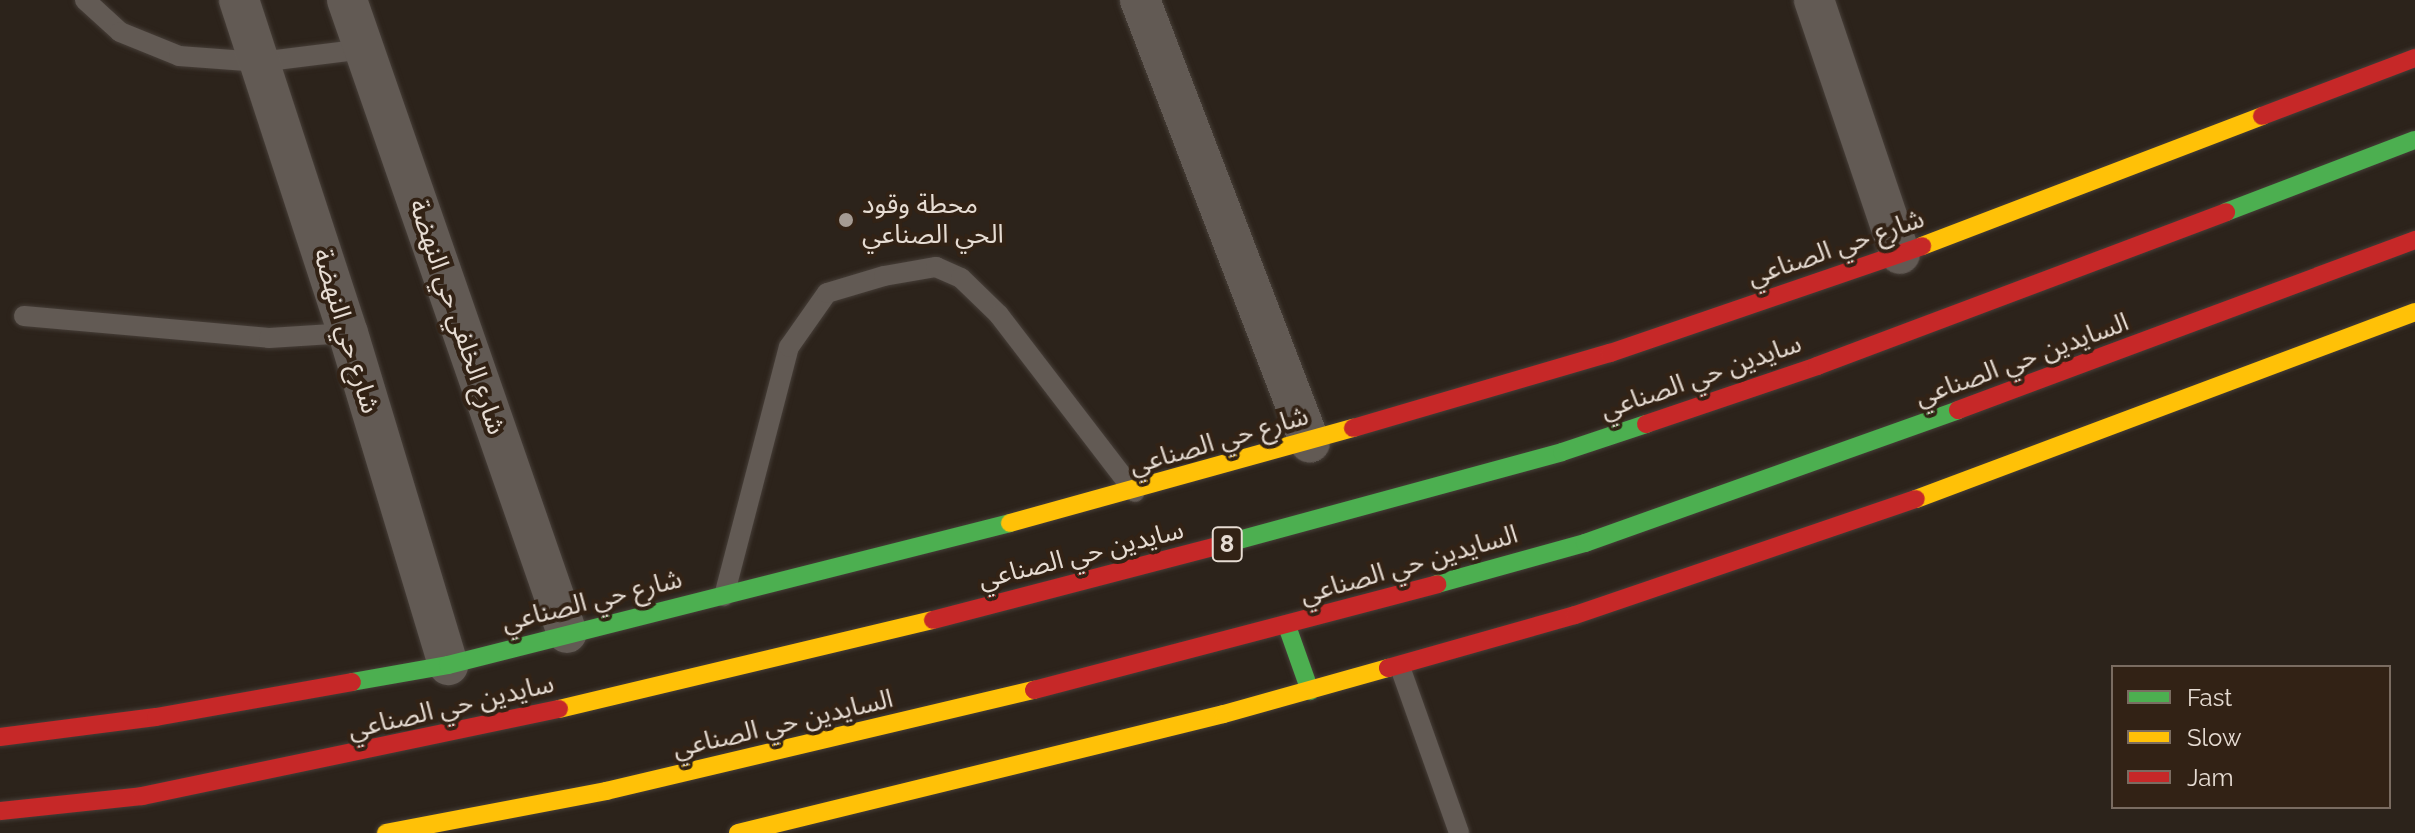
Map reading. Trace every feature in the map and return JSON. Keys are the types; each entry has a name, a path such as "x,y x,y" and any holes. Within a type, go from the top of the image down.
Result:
{"main road":[{"name":"شارع حي الصناعي","path":"0,737 156,717 448,665 1135,492 1610,353 1900,254 2415,58"},
{"name":"سايدين حي الصناعي","path":"0,811 142,796 425,741 857,639 1357,510 1562,452 1817,366 2415,140"},
{"name":"السايدين حي الصناعي","path":"386,833 606,791 876,730 1287,626 1585,543 1731,493 2415,240"},
{"path":"738,833 1400,667 1748,559 2415,312"},
{"path":"1287,626 1310,691"}],"street":[{"name":"شارع حي النهضة","path":"239,0 348,333 448,665"},
{"name":"شارع الخلفي حي النهضة","path":"347,0 567,633"},
{"path":"1140,0 1310,442"},
{"path":"1814,0 1900,254"}],"lane":[{"path":"85,0 120,32 159,51 220,62 260,62 364,49"},
{"path":"724,596 789,347 827,293 884,276 936,267 961,278 999,315 1135,492"},
{"path":"24,316 269,338 348,333"},
{"path":"1400,667 1459,833"}],"traffic: fast":[{"path":"2226,212 2415,140"},
{"path":"1437,584 1585,543 1958,410"},
{"path":"1224,544 1562,452 1646,424"},
{"path":"352,682 448,665 1010,523"},
{"path":"1287,626 1310,691"}],"traffic: slow":[{"path":"1922,246 2262,116"},
{"path":"1916,499 2415,312"},
{"path":"1010,523 1353,428"},
{"path":"559,709 933,620"},
{"path":"738,833 1224,714 1388,668"},
{"path":"386,833 606,791 1034,690"}],"traffic: jam":[{"path":"2262,116 2415,58"},
{"path":"1646,424 1817,366 2226,212"},
{"path":"1958,410 2415,240"},
{"path":"1353,428 1610,353 1922,246"},
{"path":"1388,668 1575,615 1916,499"},
{"path":"933,620 1224,544"},
{"path":"1034,690 1437,584"},
{"path":"0,737 156,717 352,682"},
{"path":"0,811 142,796 559,709"}],"place":[{"name":"محطة وقود الحي الصناعي","path":"846,220"}]}
